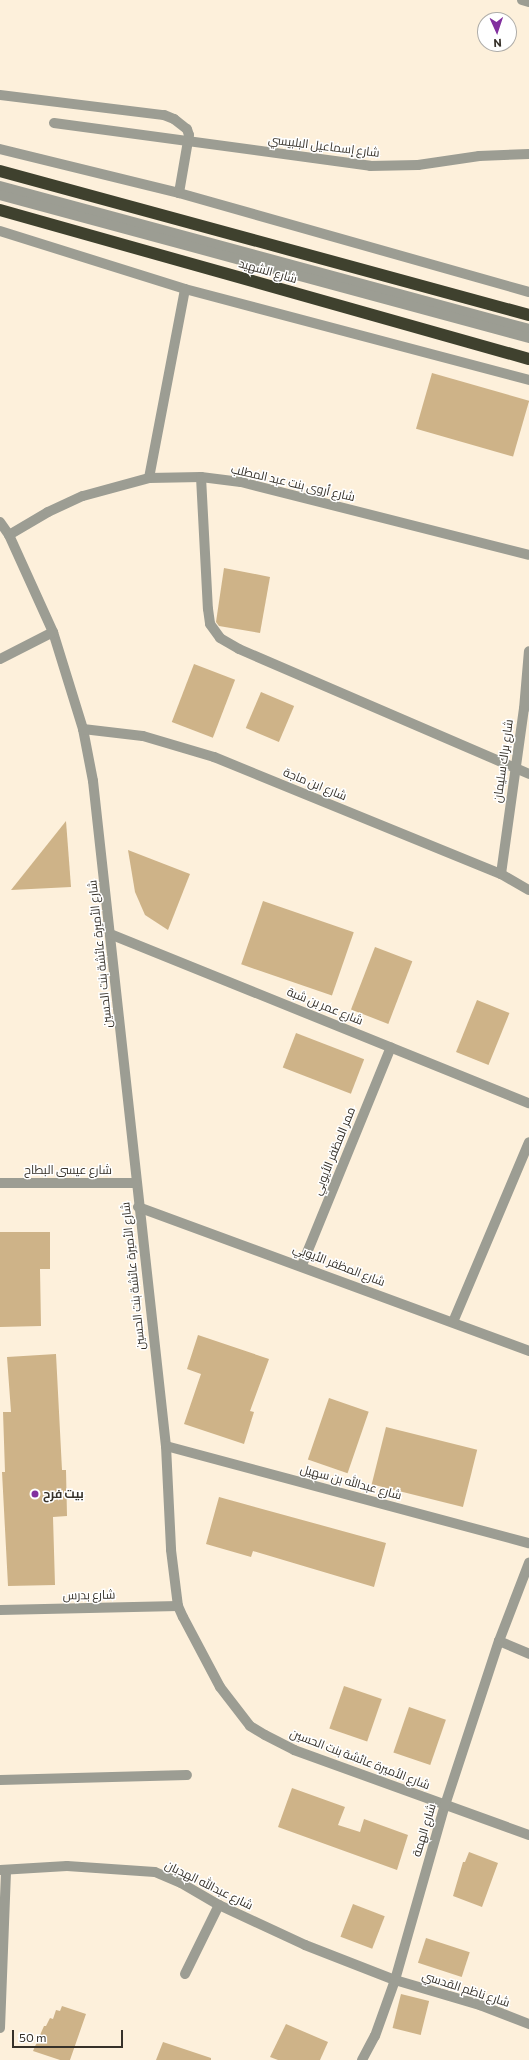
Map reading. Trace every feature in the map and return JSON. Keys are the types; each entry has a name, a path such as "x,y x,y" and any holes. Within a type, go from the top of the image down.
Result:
{"highway":[{"path":"0,171 529,315"},
{"name":"شارع الشهيد","path":"0,210 529,359"}],"street":[{"path":"522,0 529,2"},
{"path":"0,95 164,115 187,129 189,141 179,193"},
{"name":"شارع إسماعيل البلبيسي","path":"54,123 370,166 418,165 479,156 529,154"},
{"path":"0,149 179,193 529,292"},
{"path":"0,186 529,329"},
{"path":"0,195 529,338"},
{"path":"0,231 185,289 529,380"},
{"path":"149,478 185,289"},
{"path":"201,477 208,609 210,624 220,638 239,649 515,766 529,774"},
{"name":"شارع أروى بنت عبد المطلب","path":"9,535 48,512 83,496 149,478 201,477 241,482 529,555"},
{"name":"شارع الأميرة عائشة بنت الحسين","path":"0,522 9,535 53,632 83,729 100,831 138,1206 166,1446 171,1550 178,1606 220,1687 250,1726 294,1750 529,1835"},
{"path":"0,659 53,632"},
{"name":"شارع براك سليمان","path":"501,874 529,651"},
{"name":"شارع ابن ماجة","path":"83,729 143,736 214,757 501,874 529,890"},
{"name":"شارع عمر بن شبة","path":"110,934 391,1046 529,1103"},
{"name":"ممر المظفر الأيوبي","path":"302,1265 391,1046"},
{"path":"453,1322 529,1142"},
{"name":"شارع عيسى البطاح","path":"0,1183 136,1183"},
{"name":"شارع المظفر الأيوبي","path":"138,1206 302,1265 529,1351"},
{"name":"شارع عبدالله بن سهيل","path":"166,1446 529,1543"},
{"name":"شارع الهمة","path":"362,2060 376,2036 395,1980 445,1805 499,1641 529,1563"},
{"name":"شارع بدرس","path":"0,1610 178,1606"},
{"path":"499,1641 529,1654"},
{"path":"0,1780 187,1775"},
{"name":"شارع عبدالله الهدبان","path":"3,1871 67,1866 155,1872 181,1883 219,1905 304,1945 395,1980"},
{"path":"0,2028 3,1871"},
{"path":"185,1974 219,1905"},
{"name":"شارع ناظم القدسي","path":"395,1980 480,2005 529,2024"}],"building":[{"path":"432,373 529,401 513,457 416,429"},
{"path":"224,568 270,577 260,633 219,626 216,622"},
{"path":"194,664 235,680 213,738 172,722"},
{"path":"261,692 294,706 279,742 246,728"},
{"path":"66,821 71,887 11,890"},
{"path":"128,850 190,874 168,930 145,915 135,892"},
{"path":"263,901 354,932 332,996 241,964"},
{"path":"375,947 412,961 388,1024 351,1010"},
{"path":"477,1000 509,1013 488,1065 456,1052"},
{"path":"296,1033 364,1059 351,1094 283,1068"},
{"path":"0,1232 50,1232 50,1269 40,1269 41,1326 0,1327"},
{"path":"198,1335 269,1359 250,1411 254,1412 244,1444 184,1424 201,1374 187,1369"},
{"path":"56,1354 62,1470 66,1470 67,1516 53,1517 55,1585 8,1586 2,1472 5,1472 3,1412 11,1412 7,1357"},
{"path":"329,1398 369,1412 348,1473 308,1459"},
{"path":"386,1427 477,1450 463,1507 372,1484"},
{"path":"219,1497 386,1543 374,1587 253,1551 251,1557 206,1544"},
{"path":"344,1686 382,1699 367,1742 329,1729"},
{"path":"409,1707 446,1720 430,1765 393,1752"},
{"path":"292,1788 345,1807 338,1825 360,1832 364,1819 408,1835 397,1870 278,1827"},
{"path":"469,1852 498,1863 482,1907 453,1896 463,1862 465,1862"},
{"path":"353,1904 385,1916 372,1949 340,1937"},
{"path":"426,1938 470,1952 462,1977 418,1963"},
{"path":"401,1994 429,2001 421,2035 393,2028"},
{"path":"62,2006 86,2014 70,2060 60,2060 33,2051 44,2026 46,2026 50,2018 53,2019 56,2010 60,2011"},
{"path":"286,2024 328,2042 320,2060 278,2060 270,2057"},
{"path":"163,2042 211,2058 211,2060 156,2060"}],"place":[{"name":"بيت فرح","path":"35,1494"}]}
